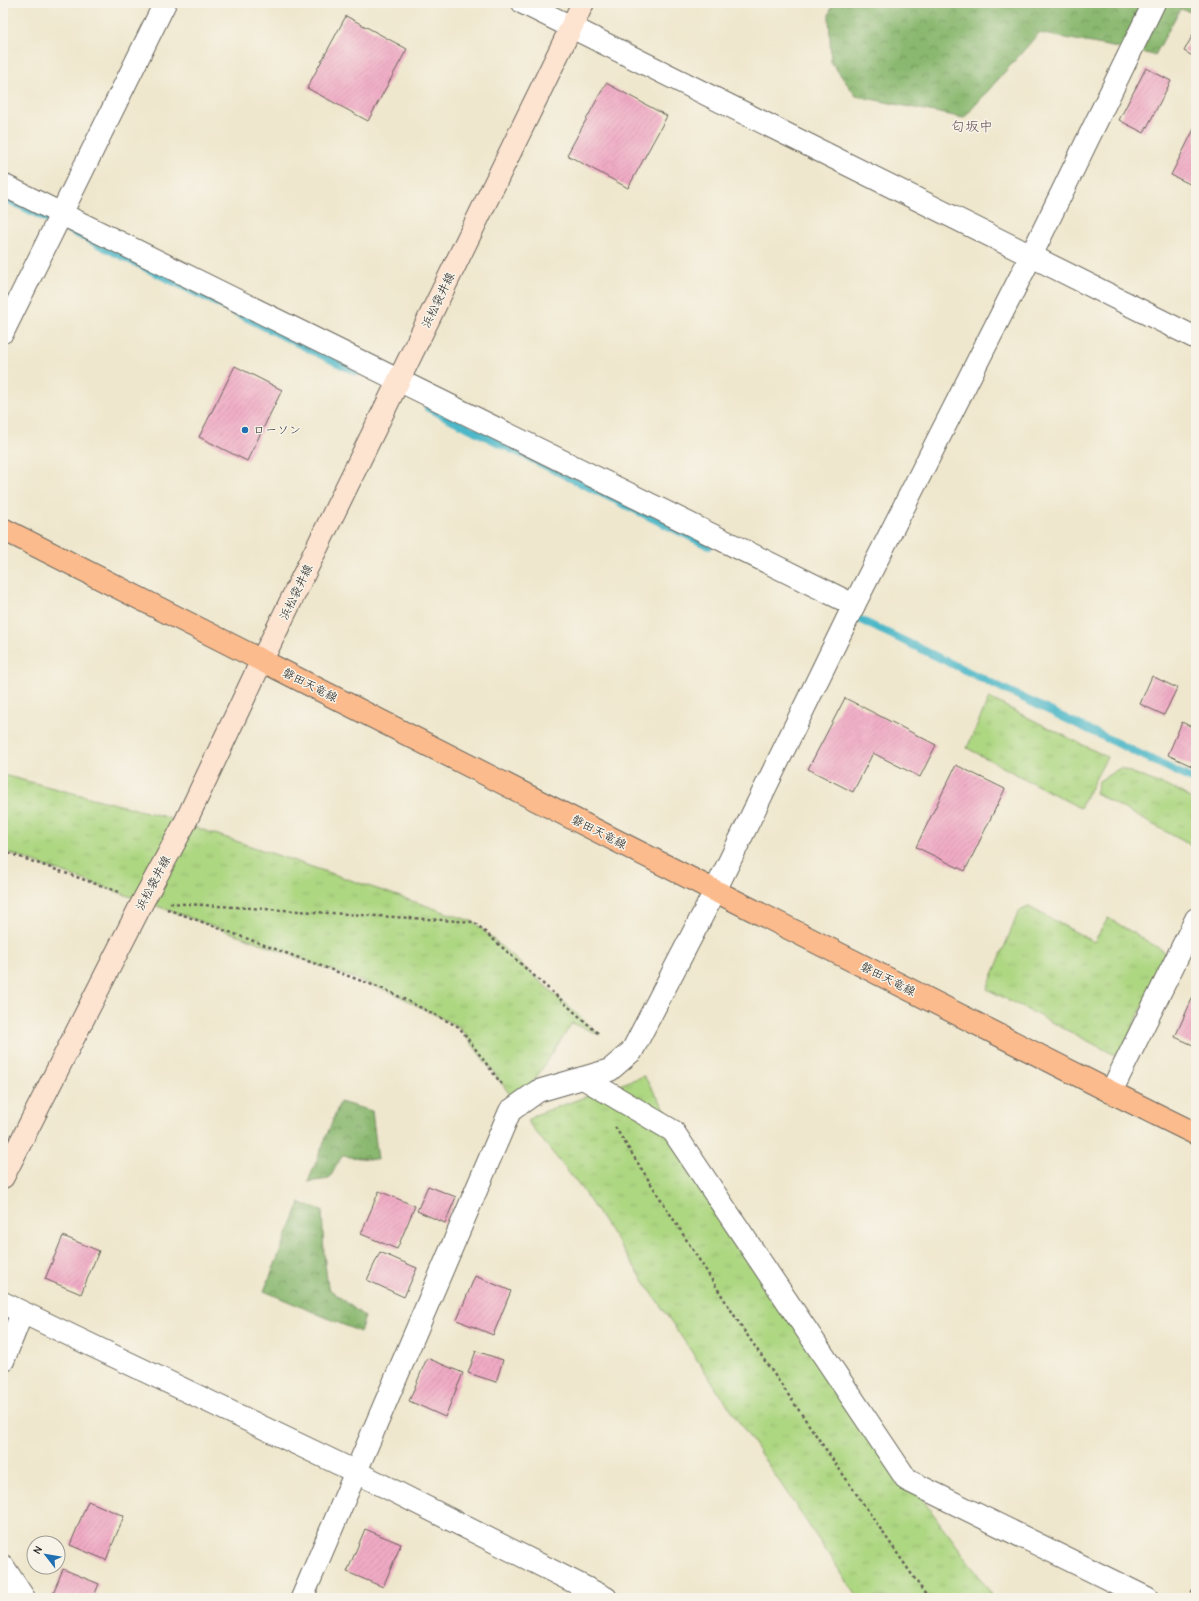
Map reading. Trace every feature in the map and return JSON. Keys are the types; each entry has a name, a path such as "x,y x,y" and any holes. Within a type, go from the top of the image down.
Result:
{"main road":[{"name":"浜松袋井線","path":"3,1178 144,901 184,826 262,660 583,3"},
{"name":"磐田天竜線","path":"3,528 1196,1134"}],"street":[{"path":"3,332 165,3"},
{"path":"523,3 572,26 1196,338"},
{"path":"302,1598 510,1111 538,1091 610,1070 632,1051 715,891 854,606 1031,256 1154,3"},
{"path":"3,185 854,606"},
{"path":"1111,1092 1196,919"},
{"path":"583,1078 673,1131 907,1480 1147,1598"},
{"path":"3,1303 356,1472 606,1598"},
{"path":"3,1361 22,1313"},
{"path":"3,1566 24,1598"}],"path":[{"path":"3,850 386,990 460,1027 518,1106"},
{"path":"144,901 474,922 600,1035"},
{"path":"613,1124 743,1329 928,1598"},
{"path":"1189,1598 1196,1584"}],"green space":[{"path":"833,3 1196,3 1196,13 1180,9 1155,55 1039,33 964,118 856,96 831,62 829,15"},
{"path":"989,698 1107,757 1080,808 967,748"},
{"path":"1120,768 1179,791 1196,802 1196,848 1095,793 1099,781"},
{"path":"3,775 162,816 474,922 600,1035 572,1023 518,1105 459,1027 395,994 249,939 3,851"},
{"path":"1029,907 1094,942 1108,918 1167,953 1119,1057 987,989 1019,911"},
{"path":"644,1076 828,1363 905,1475 994,1598 858,1598 581,1188 527,1121 535,1115"},
{"path":"340,1102 372,1111 378,1160 342,1156 329,1179 308,1182"},
{"path":"300,1203 322,1210 324,1254 328,1288 365,1317 360,1332 264,1291"}],"building":[{"path":"346,16 407,49 368,121 307,88"},
{"path":"1196,29 1196,58 1184,51"},
{"path":"1146,68 1171,81 1144,133 1119,120"},
{"path":"606,83 667,116 628,188 567,155"},
{"path":"1196,125 1196,187 1171,175"},
{"path":"235,366 282,390 247,461 199,437"},
{"path":"1152,676 1177,688 1164,715 1140,704"},
{"path":"845,698 936,745 920,777 873,753 853,792 808,769"},
{"path":"1182,722 1196,729 1196,768 1168,755"},
{"path":"956,765 1005,789 965,871 916,847"},
{"path":"1196,990 1196,1039 1193,1045 1175,1037"},
{"path":"428,1186 456,1197 445,1223 417,1211"},
{"path":"379,1191 415,1206 397,1249 361,1234"},
{"path":"63,1236 99,1251 81,1294 45,1279"},
{"path":"380,1252 417,1268 404,1297 367,1280"},
{"path":"475,1276 511,1291 493,1335 457,1320"},
{"path":"476,1351 503,1360 496,1382 468,1373"},
{"path":"427,1358 463,1373 445,1417 409,1401"},
{"path":"88,1501 124,1516 106,1560 70,1545"},
{"path":"365,1529 401,1544 383,1587 347,1572"},
{"path":"66,1570 99,1584 93,1598 51,1598 61,1575 66,1575"}],"waterway":[{"path":"3,197 356,372"},
{"path":"428,408 709,546"},
{"path":"850,615 1196,781"}],"place":[{"name":"ローソン","path":"245,430"}],"district":[{"name":"匂坂中","path":"972,126"}]}
